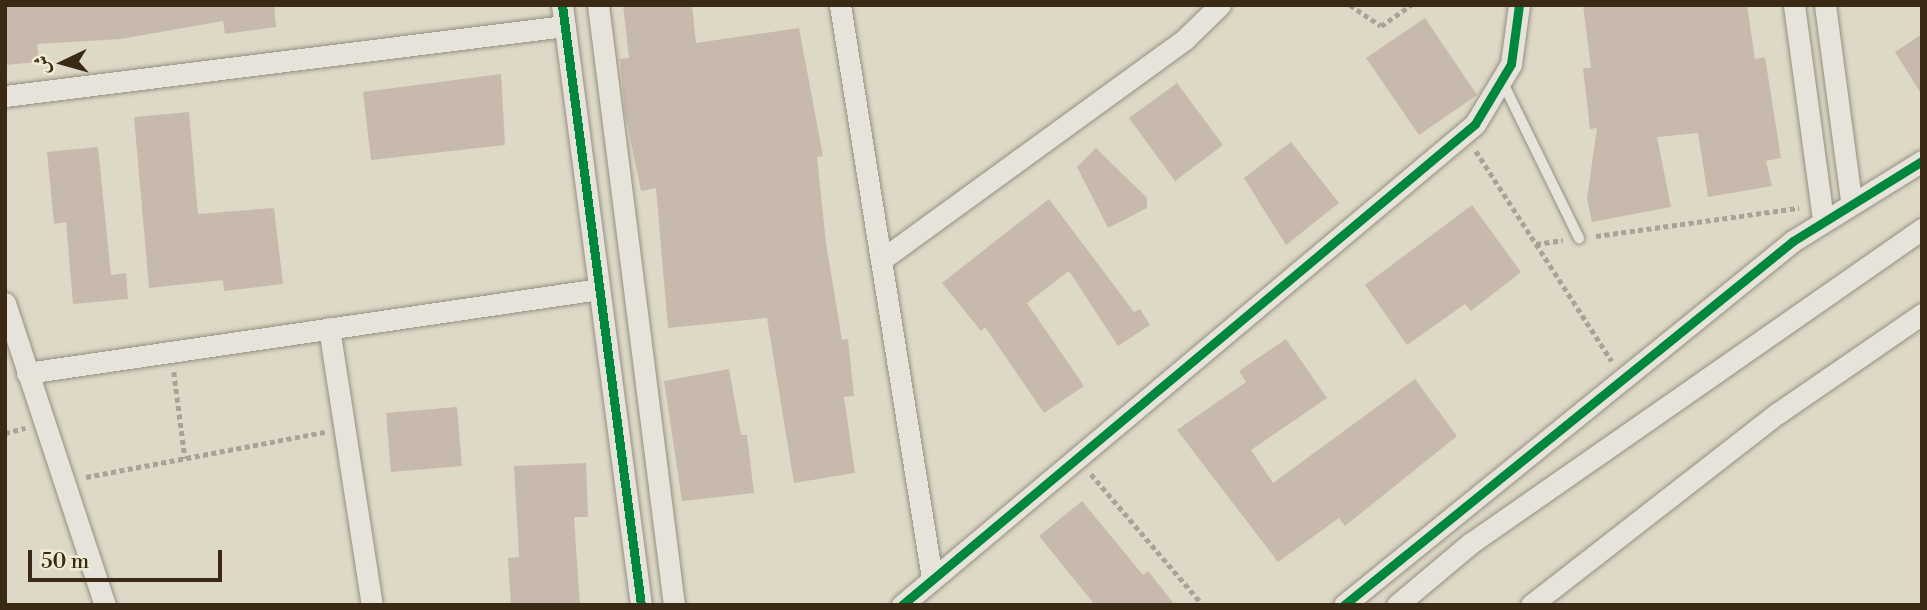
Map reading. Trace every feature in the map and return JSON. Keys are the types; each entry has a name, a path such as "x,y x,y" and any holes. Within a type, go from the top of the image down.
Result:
{"street":[{"path":"598,5 674,605"},
{"path":"840,5 932,578"},
{"path":"881,260 1186,38 1220,5"},
{"path":"902,605 1464,133 1503,83 1516,44 1519,5"},
{"path":"1794,5 1822,212"},
{"path":"1825,5 1851,201"},
{"path":"5,96 564,16 641,605"},
{"path":"1344,605 1822,212 1851,201 1922,161"},
{"path":"1397,605 1471,543 1922,229"},
{"path":"27,373 599,289"},
{"path":"5,303 105,605"},
{"path":"1531,605 1777,413 1922,314"},
{"path":"329,328 372,605"},
{"path":"628,501 661,497"},
{"path":"1449,519 1471,543"}],"lane":[{"path":"1503,83 1579,238"}],"path":[{"path":"1350,5 1381,26 1411,5"},
{"path":"1464,133 1623,378"},
{"path":"1536,244 1822,212"},
{"path":"172,352 185,458"},
{"path":"64,481 344,428"},
{"path":"1077,457 1203,605"}],"building":[{"path":"5,5 274,5 276,27 225,34 223,21 121,39 37,44 39,62 5,65"},
{"path":"623,5 692,5 696,43 799,28 823,156 817,157 826,243 842,340 848,339 854,396 844,397 855,473 794,483 767,318 668,328 656,188 641,191 625,113 620,59 629,58"},
{"path":"1583,5 1747,5 1755,59 1765,57 1781,158 1766,161 1772,186 1708,197 1698,133 1657,137 1671,207 1592,222 1587,198 1597,128 1590,129 1583,68 1591,68"},
{"path":"1425,18 1477,95 1419,135 1366,58"},
{"path":"1922,34 1922,95 1895,52"},
{"path":"501,74 505,145 371,160 363,92"},
{"path":"1177,83 1223,145 1175,181 1129,118"},
{"path":"189,112 198,214 274,208 283,284 224,291 223,280 149,288 134,117"},
{"path":"1291,142 1339,203 1286,245 1244,178"},
{"path":"98,147 111,275 126,273 128,299 73,304 66,222 54,224 47,152"},
{"path":"1096,148 1147,198 1147,208 1108,228 1077,167"},
{"path":"1049,199 1134,312 1140,309 1150,325 1118,346 1069,271 1027,303 1084,386 1044,413 985,327 981,331 942,283"},
{"path":"1472,205 1521,272 1471,311 1465,304 1407,345 1365,285"},
{"path":"1286,339 1327,398 1251,450 1273,483 1415,379 1457,436 1345,526 1339,518 1278,562 1177,430 1246,382 1239,371"},
{"path":"729,369 741,435 747,435 754,493 682,501 664,381"},
{"path":"457,407 462,466 391,472 386,413"},
{"path":"586,463 588,517 574,517 580,605 511,605 508,558 519,557 514,466"},
{"path":"1082,501 1143,575 1148,571 1175,605 1095,605 1039,536"}],"cycle path":[{"path":"562,5 641,605"},
{"path":"902,605 1475,124 1511,64 1519,5"},
{"path":"1344,605 1793,241 1922,161"}]}
